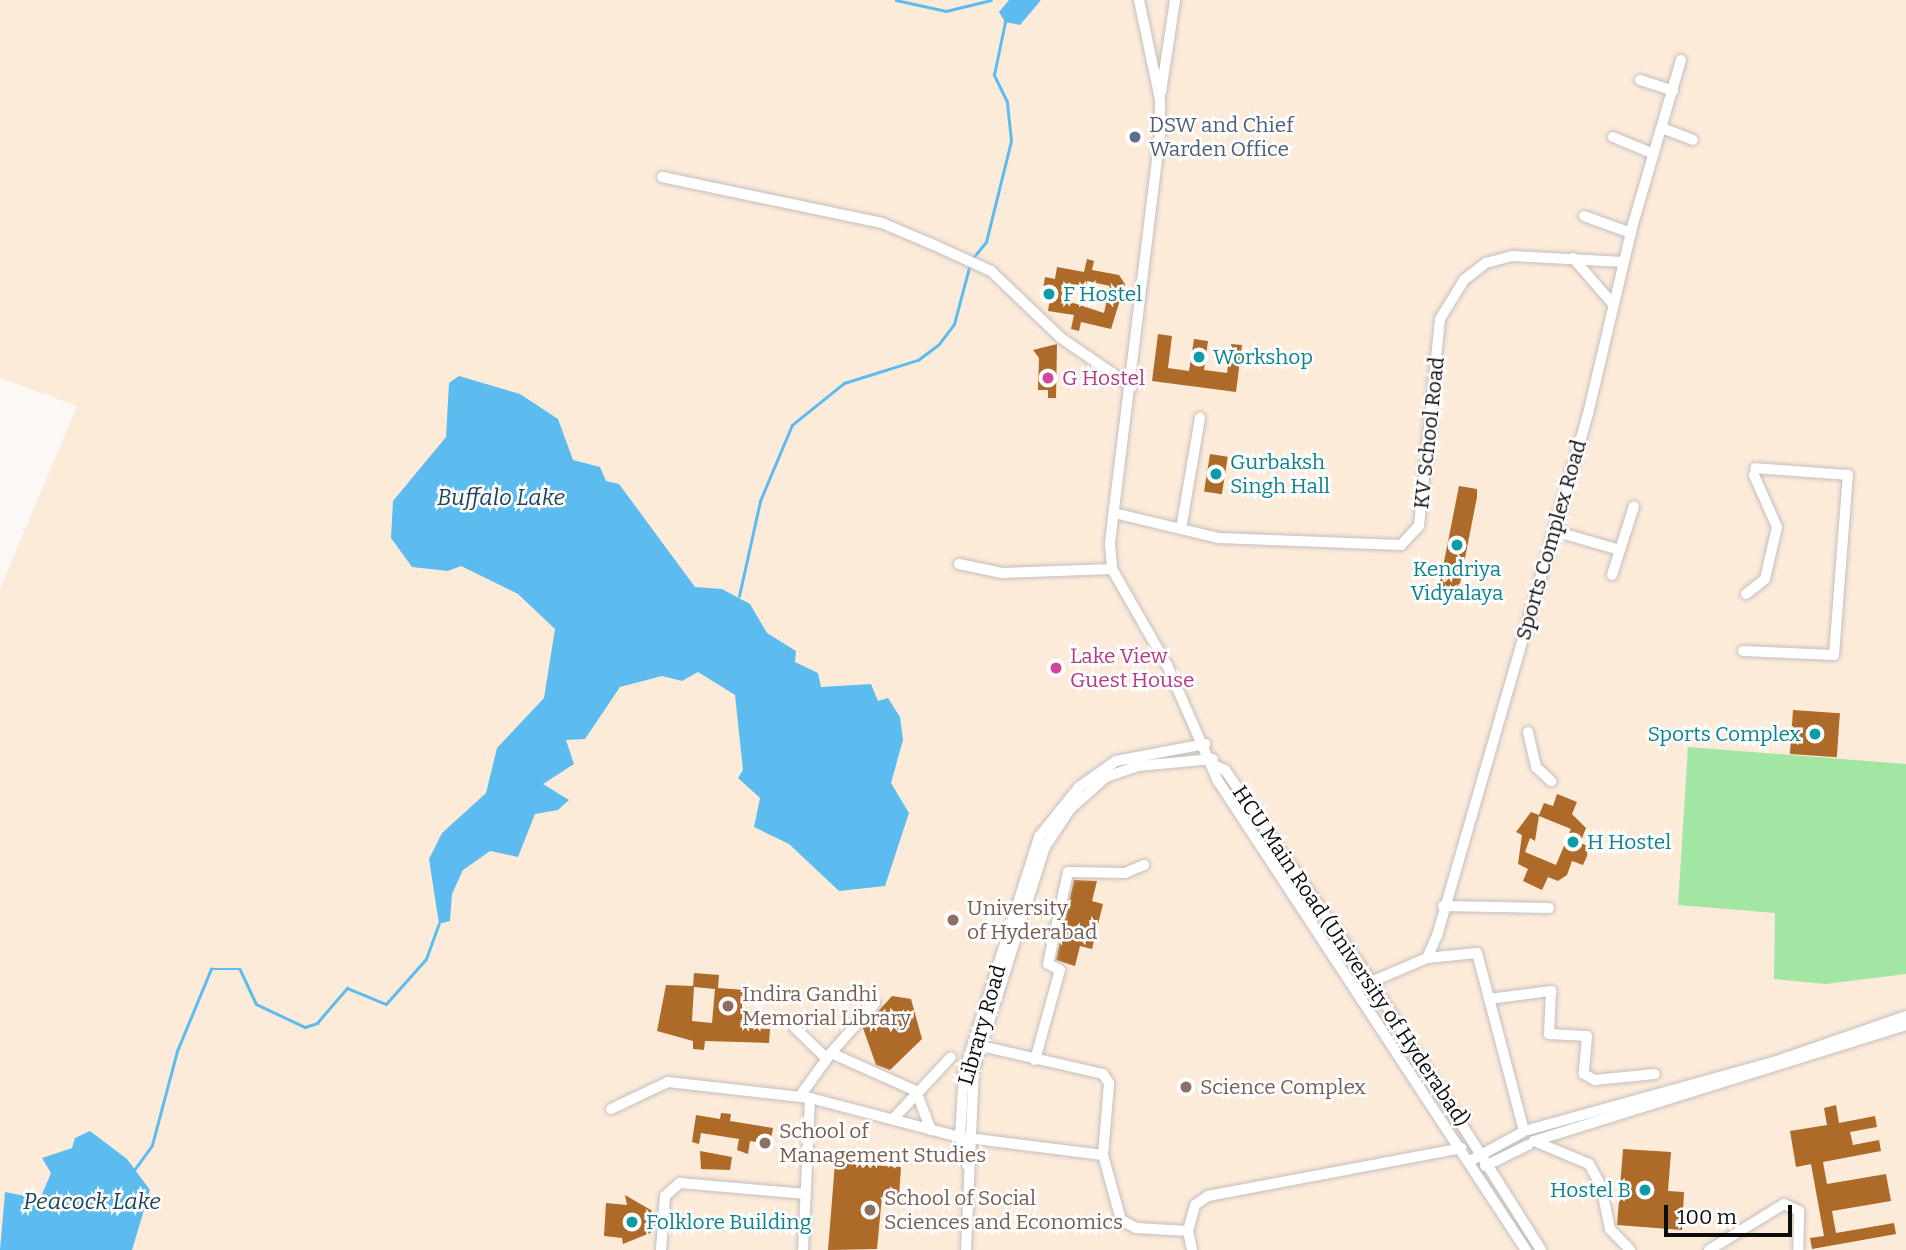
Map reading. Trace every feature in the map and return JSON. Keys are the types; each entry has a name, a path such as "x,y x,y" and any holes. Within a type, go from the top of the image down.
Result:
{"street":[{"path":"1139,0 1160,100"},
{"path":"966,1250 972,1084 977,1045 1037,866 1070,809 1118,772 1214,762 1112,569 1114,513 1132,387 1160,100 1175,0"},
{"name":"Sports Complex Road","path":"1427,958 1553,531 1623,262 1681,60"},
{"path":"1640,80 1673,91"},
{"path":"1662,128 1693,140"},
{"path":"1613,137 1654,154"},
{"path":"662,177 882,223 934,245 991,271 1061,338 1132,387"},
{"path":"1584,216 1631,233"},
{"name":"KV School Road","path":"1114,513 1252,542 1401,545 1413,538 1419,526 1443,310 1474,270 1500,258 1573,258 1623,262"},
{"path":"1573,258 1613,304"},
{"path":"1181,529 1200,418"},
{"path":"1743,651 1834,655 1848,475 1754,472 1777,527 1765,579 1746,594"},
{"path":"1612,575 1634,506"},
{"path":"1553,531 1620,550"},
{"path":"959,564 1002,573 1112,569"},
{"path":"1528,732 1536,767 1551,781"},
{"name":"Library Road","path":"960,1137 977,1045 1027,867 1062,804 1116,761 1205,744"},
{"name":"HCU Main Road (University of Hyderabad)","path":"1214,762 1225,770 1371,981 1541,1250"},
{"name":"HCU Main Road (University of Hyderabad)","path":"1214,762 1218,781 1357,988 1526,1250"},
{"path":"1035,1060 1060,970 1048,964 1068,872 1125,873 1144,865"},
{"path":"1443,906 1549,908"},
{"path":"1357,988 1427,958 1477,954 1525,1131 1531,1143 1589,1164 1601,1186 1610,1229 1630,1250"},
{"path":"1489,999 1551,991 1549,1034 1587,1036 1584,1074 1595,1080 1654,1074"},
{"path":"803,1250 806,1194 805,1097 829,1056 875,1003"},
{"path":"1470,1161 1525,1131 1779,1065 1906,1016"},
{"path":"1477,1172 1531,1143 1906,1025"},
{"path":"793,1026 829,1056 916,1091 931,1130"},
{"path":"977,1045 1103,1074 1109,1083 1103,1155 1121,1220 1136,1228 1188,1231"},
{"path":"894,1118 916,1091 951,1057"},
{"path":"611,1109 668,1082 805,1097 960,1137 1103,1155"},
{"path":"960,1137 970,1174"},
{"path":"1192,1250 1188,1231 1195,1205 1208,1196 1461,1148"},
{"path":"661,1250 665,1196 680,1183 806,1194"},
{"path":"1707,1250 1784,1204 1799,1211 1798,1250"}],"shaded area":[{"name":"University of Hyderabad","path":"0,0 1906,0 1906,1250 0,1250 0,589 77,406 0,378"}],"green space":[{"path":"1688,747 1906,764 1906,974 1826,984 1774,979 1775,913 1678,905"}],"water":[{"path":"1009,0 1041,0 1020,25 1005,22 999,12"},
{"name":"Buffalo Lake","path":"459,376 520,394 558,419 573,460 600,467 606,481 619,484 695,587 722,589 750,604 767,633 796,651 795,662 818,673 821,687 871,684 878,701 888,698 900,717 903,740 891,783 909,813 885,886 839,891 789,844 754,827 760,798 738,778 743,770 735,695 698,672 682,681 662,676 620,687 585,739 566,740 574,764 543,784 569,800 558,810 535,814 518,857 490,851 463,870 452,894 450,921 439,924 429,859 442,833 486,793 497,748 544,698 555,629 518,594 461,566 448,571 412,567 391,538 393,501 446,437 449,383"},
{"name":"Peacock Lake","path":"90,1131 127,1159 150,1190 132,1250 0,1250 5,1192 40,1199 51,1173 42,1158 72,1148 75,1138"}],"building":[{"name":"F Hostel","path":"1087,259 1094,261 1092,270 1119,275 1125,284 1111,329 1081,322 1079,331 1071,329 1074,315 1048,311 1050,298 1042,296 1045,277 1055,279 1057,267 1084,272","holes":["1087,281 1110,286 1104,313 1061,299 1064,283 1086,287"]},
{"name":"Workshop","path":"1158,334 1172,336 1168,368 1189,371 1194,339 1208,341 1204,370 1227,373 1231,344 1242,345 1236,392 1152,381"},
{"name":"G Hostel","path":"1057,344 1056,398 1048,398 1048,390 1038,390 1039,358 1033,350"},
{"name":"Gurbaksh Singh Hall","path":"1210,454 1228,457 1222,494 1204,492"},
{"name":"Kendriya Vidyalaya","path":"1459,486 1477,489 1477,497 1457,599 1438,592"},
{"name":"Sports Complex","path":"1793,710 1840,713 1837,757 1790,754"},
{"name":"H Hostel","path":"1557,794 1577,802 1572,814 1586,828 1580,843 1591,847 1583,865 1572,861 1567,875 1558,881 1548,877 1542,890 1523,881 1528,869 1518,864 1522,835 1516,832 1531,812 1539,815 1544,803 1553,806","holes":["1539,816 1571,829 1556,865 1525,852 1530,838 1535,841"]},
{"path":"1074,880 1097,881 1092,901 1103,904 1092,949 1080,946 1075,966 1056,960"},
{"name":"Indira Gandhi Memorial Library","path":"694,973 719,975 718,988 744,990 742,1028 770,1029 769,1043 705,1041 704,1050 693,1049 693,1041 657,1031 666,985 693,986","holes":["694,987 715,989 712,1023 692,1021"]},
{"path":"892,996 911,999 922,1039 890,1070 876,1065 863,1028"},
{"path":"1836,1105 1839,1123 1875,1116 1877,1127 1850,1132 1853,1145 1879,1140 1881,1151 1823,1162 1827,1184 1886,1174 1891,1201 1832,1211 1836,1233 1894,1223 1896,1234 1812,1249 1810,1238 1824,1236 1811,1164 1796,1167 1790,1131 1827,1125 1824,1108"},
{"name":"School of Management Studies","path":"721,1113 731,1114 730,1121 773,1128 770,1144 750,1141 748,1154 737,1150 739,1139 701,1133 699,1144 692,1142 696,1115 720,1119"},
{"name":"Hostel B","path":"1623,1149 1671,1152 1668,1191 1684,1192 1682,1230 1617,1225"},
{"path":"700,1151 732,1157 730,1170 701,1169"},
{"name":"School of Social Sciences and Economics","path":"835,1163 901,1167 899,1197 882,1196 877,1249 828,1250"},
{"name":"Folklore Building","path":"625,1195 656,1213 655,1231 623,1244 622,1238 604,1236 606,1203 627,1205"}],"waterway":[{"path":"896,0 946,11 991,0"},
{"path":"973,258 986,242 1011,141 1007,102 994,75 1005,22"},
{"path":"739,596 760,501 792,425 844,383 918,360 939,344 954,324 970,264"},
{"path":"132,1173 152,1145 177,1051 211,969 240,969 256,1004 305,1027 317,1023 347,988 386,1004 426,959 439,924"}],"place":[{"name":"DSW and Chief Warden Office","path":"1135,137"},
{"name":"F Hostel","path":"1049,294"},
{"name":"Workshop","path":"1199,357"},
{"name":"G Hostel","path":"1048,378"},
{"name":"Gurbaksh Singh Hall","path":"1216,474"},
{"name":"Kendriya Vidyalaya","path":"1457,545"},
{"name":"Lake View Guest House","path":"1056,668"},
{"name":"Sports Complex","path":"1815,734"},
{"name":"H Hostel","path":"1573,842"},
{"name":"University of Hyderabad","path":"953,920"},
{"name":"Indira Gandhi Memorial Library","path":"728,1006"},
{"name":"Science Complex","path":"1186,1087"},
{"name":"School of Management Studies","path":"765,1143"},
{"name":"Hostel B","path":"1645,1190"},
{"name":"School of Social Sciences and Economics","path":"870,1210"},
{"name":"Folklore Building","path":"632,1222"}]}
